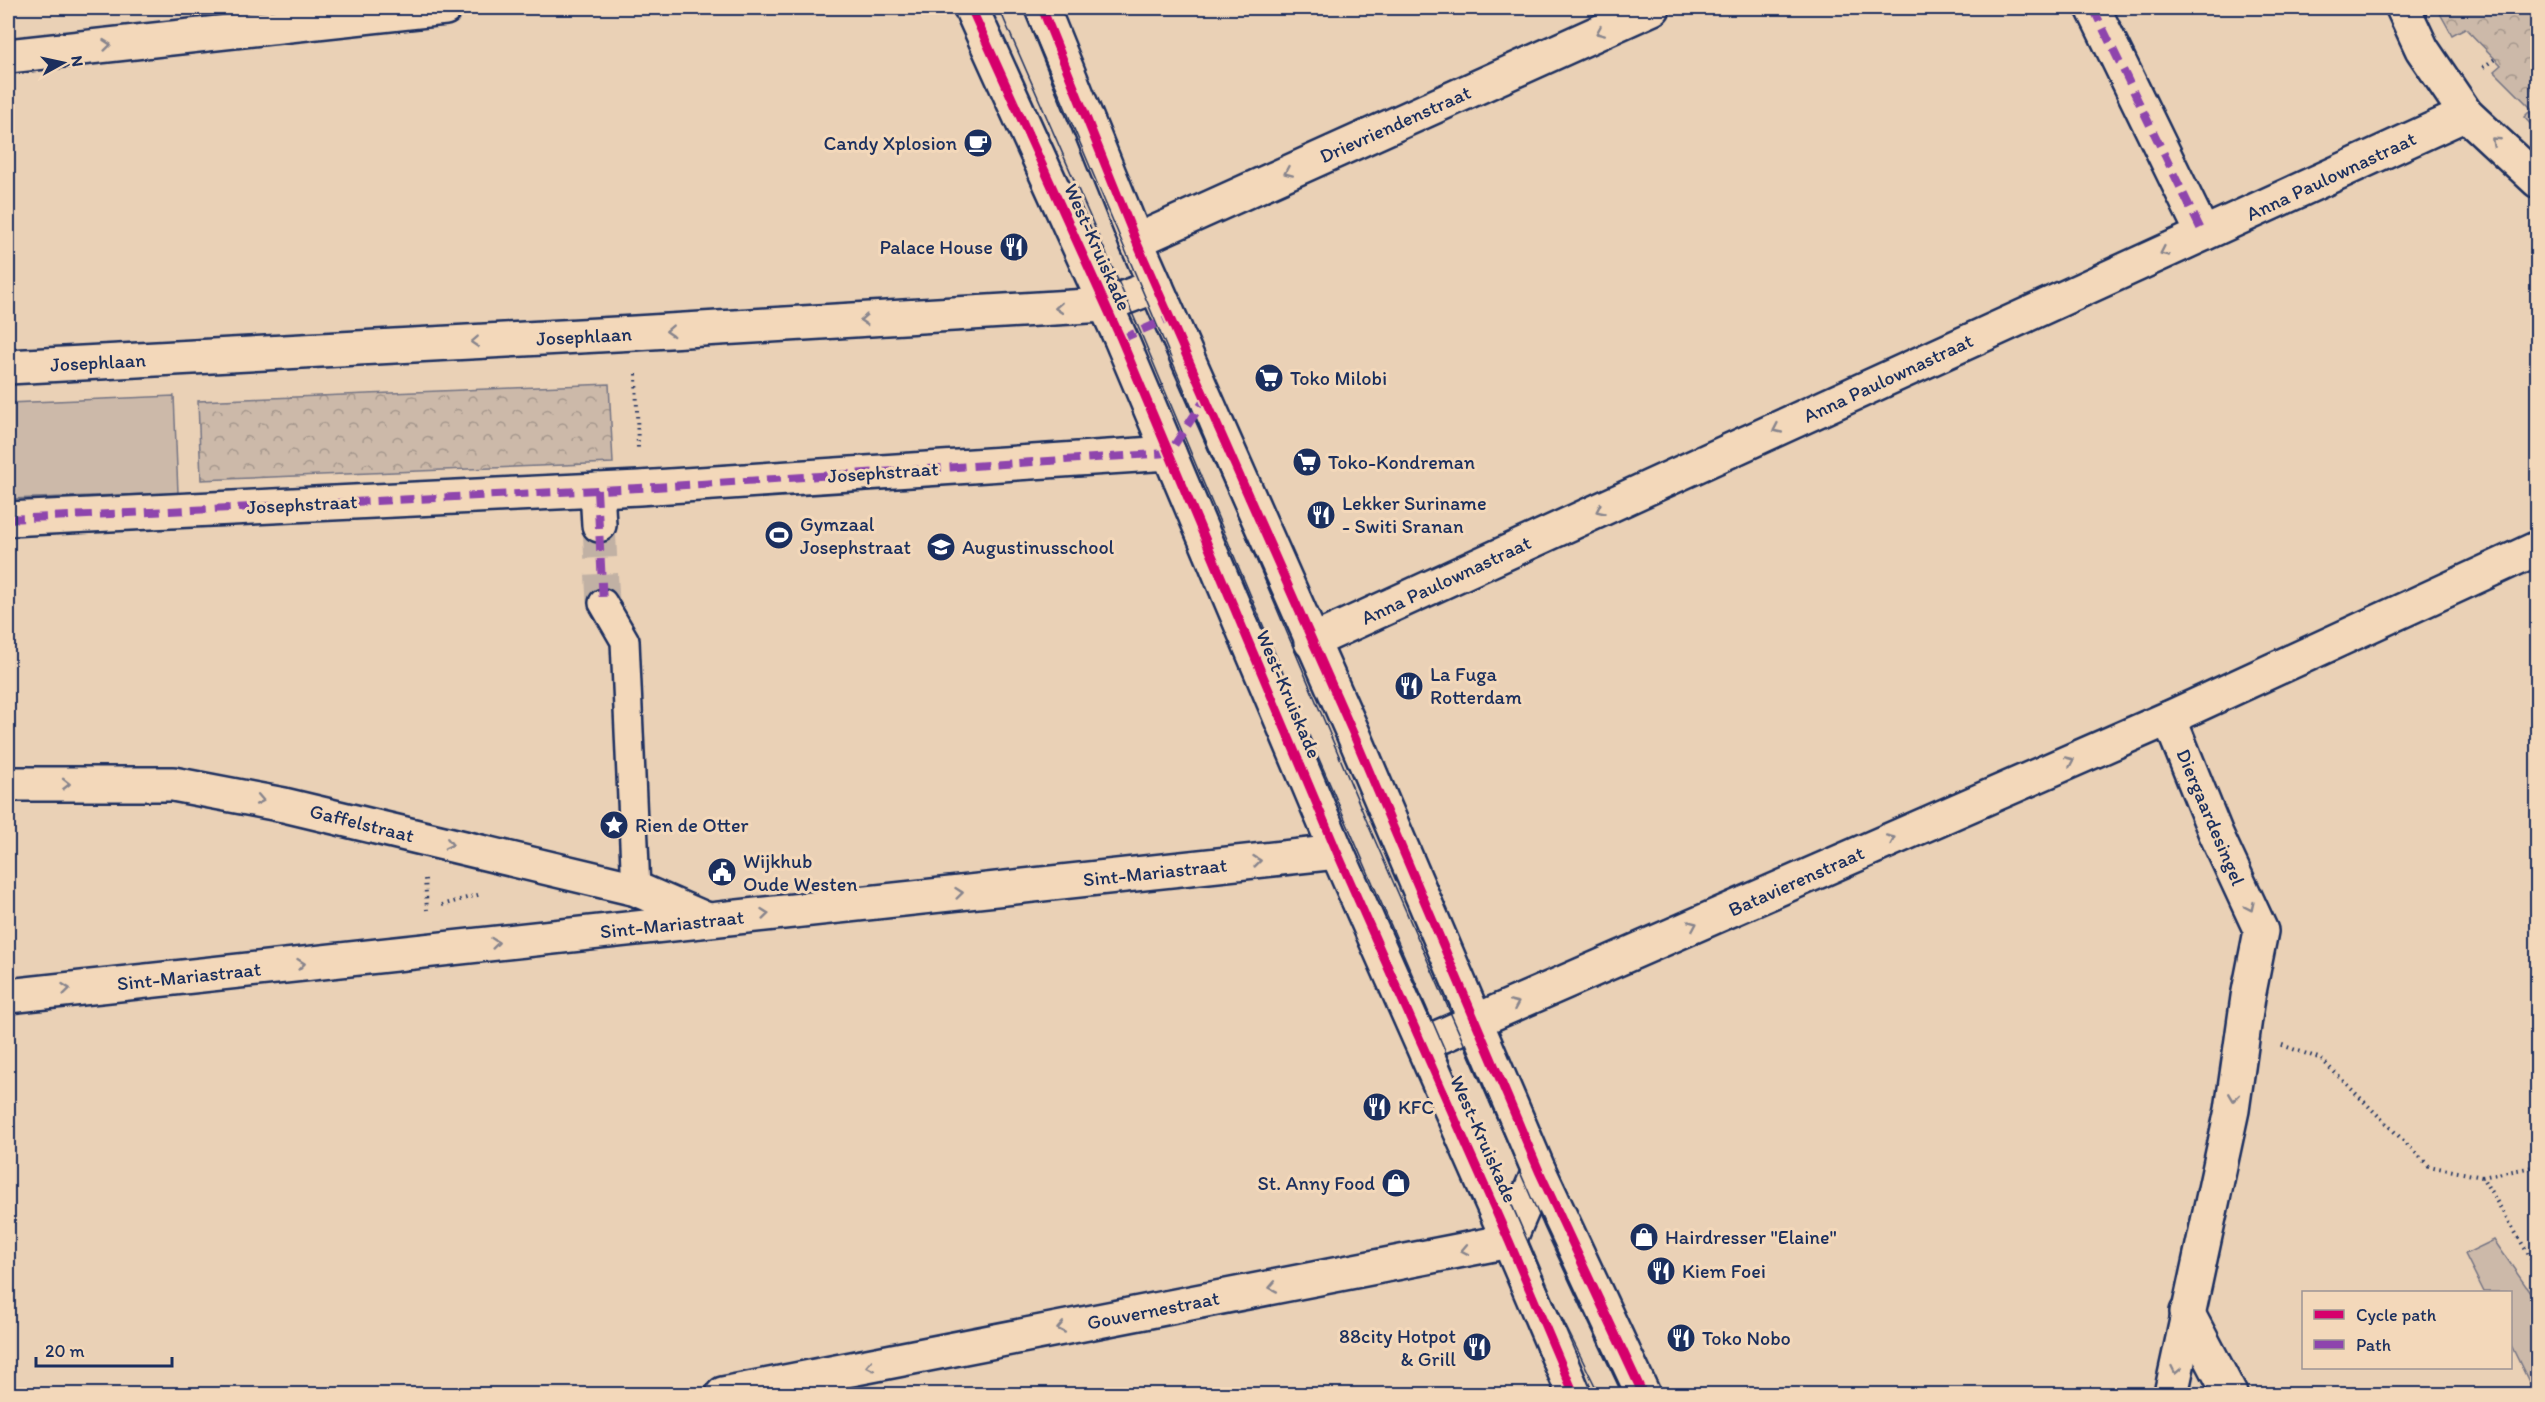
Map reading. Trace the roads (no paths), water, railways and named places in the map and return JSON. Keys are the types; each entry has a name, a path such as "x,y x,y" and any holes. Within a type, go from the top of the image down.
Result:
{"street":[{"path":"8,56 445,8"},
{"name":"West-Kruiskade","path":"971,8 1105,305 1337,852 1509,1241 1574,1395"},
{"name":"West-Kruiskade","path":"1042,8 1136,241 1477,1020 1539,1171 1643,1395"},
{"name":"Drievriendenstraat","path":"1136,241 1653,8"},
{"path":"2092,8 2203,234"},
{"path":"2403,8 2422,49 2466,114 2538,181"},
{"name":"Anna Paulownastraat","path":"1311,642 2466,114"},
{"name":"Josephlaan","path":"8,367 1105,305 1156,286"},
{"name":"Josephstraat","path":"8,519 639,488 1169,453"},
{"path":"597,490 599,525"},
{"path":"2169,718 2538,548"},
{"name":"Batavierenstraat","path":"1423,1044 2169,718"},
{"name":"Diergaardesingel","path":"2169,718 2216,834 2261,931 2232,1110 2170,1395"},
{"name":"Gaffelstraat","path":"8,784 173,784 285,804 636,889 707,920"},
{"name":"Sint-Mariastraat","path":"8,996 1337,852"},
{"path":"1509,1241 1539,1171"},
{"name":"Gouvernestraat","path":"723,1395 1509,1241"},
{"path":"2187,1312 2230,1395"}],"lane":[{"path":"603,603 625,641 636,889"}],"tunnel":[{"path":"599,525 603,603"}],"tram line":[{"path":"999,8 1140,331 1316,752 1553,1300 1599,1394"},
{"path":"1023,8 1370,829 1545,1229 1622,1394"}],"place":[{"name":"Candy Xplosion","path":"978,143"},
{"name":"Palace House","path":"1014,247"},
{"name":"Toko Milobi","path":"1269,378"},
{"name":"Toko-Kondreman","path":"1307,462"},
{"name":"Lekker Suriname - Switi Sranan","path":"1321,515"},
{"name":"Gymzaal Josephstraat","path":"779,535"},
{"name":"Augustinusschool","path":"941,547"},
{"name":"La Fuga Rotterdam","path":"1409,686"},
{"name":"Rien de Otter","path":"614,825"},
{"name":"Wijkhub Oude Westen","path":"722,872"},
{"name":"KFC","path":"1377,1107"},
{"name":"St. Anny Food","path":"1396,1183"},
{"name":"Hairdresser \"Elaine\"","path":"1644,1237"},
{"name":"Kiem Foei","path":"1661,1271"},
{"name":"Toko Nobo","path":"1681,1338"},
{"name":"88city Hotpot & Grill","path":"1477,1347"}]}
